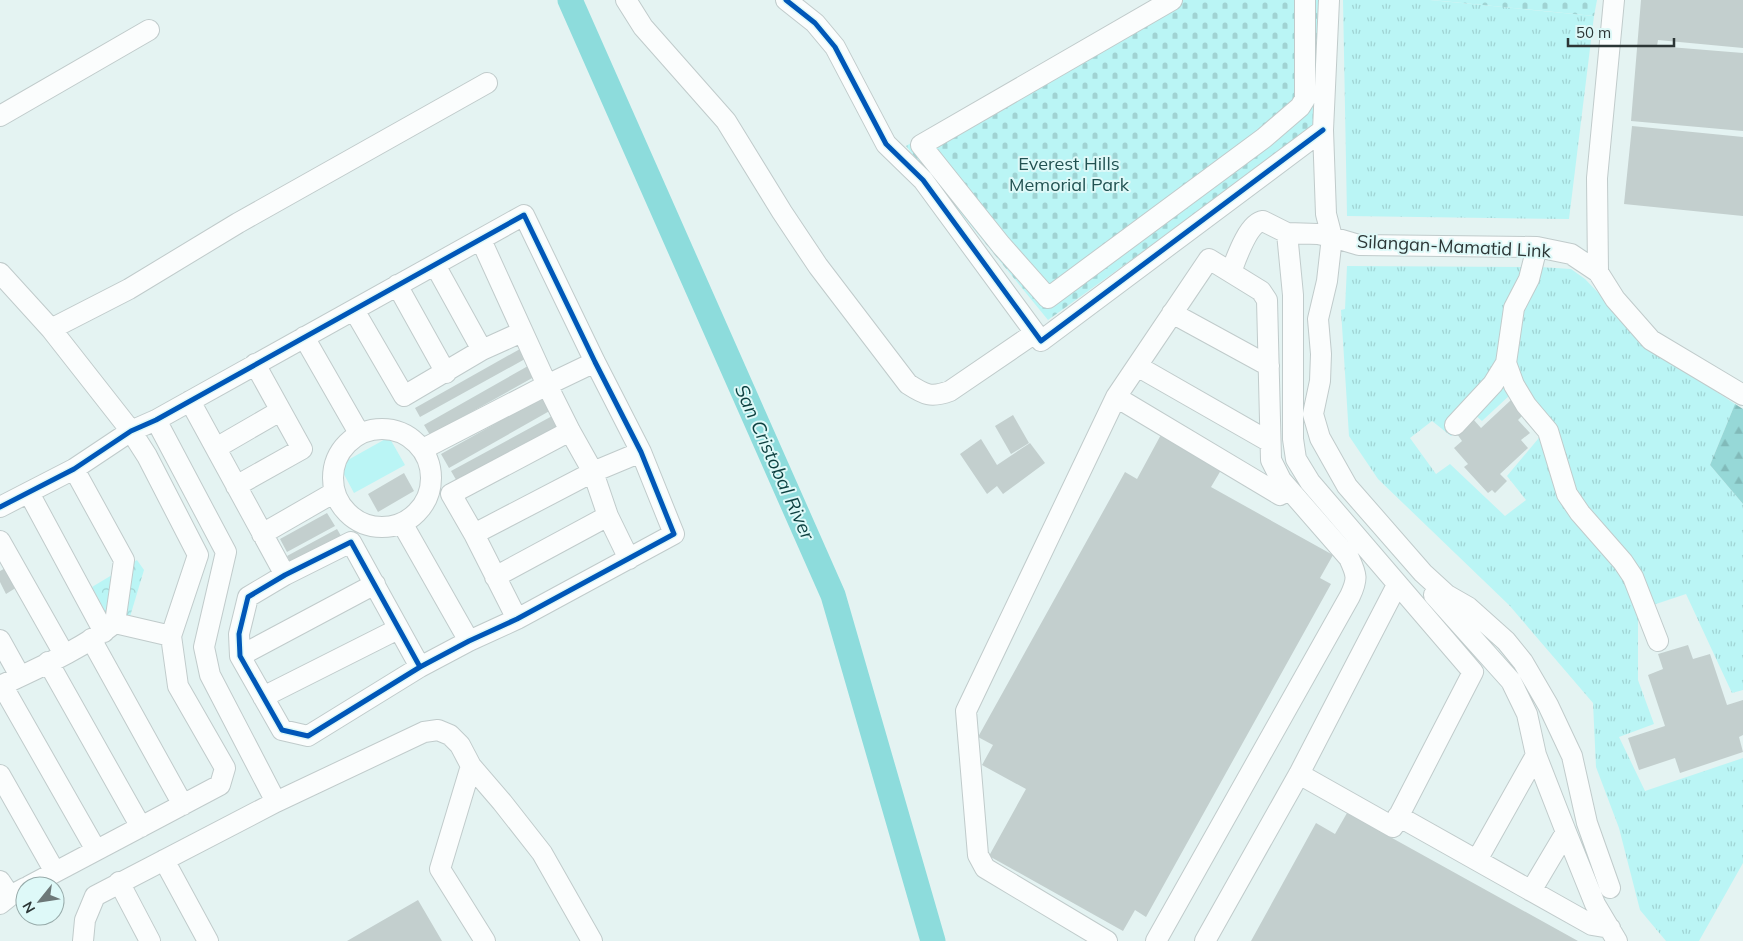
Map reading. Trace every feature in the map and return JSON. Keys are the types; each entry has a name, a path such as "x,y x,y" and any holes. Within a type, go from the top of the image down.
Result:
{"street":[{"path":"626,0 643,26 726,121 818,266 908,384 922,393 936,396 950,391 1035,333"},
{"path":"786,0 815,24 835,47 886,144 923,180 1041,341 1324,130"},
{"path":"1172,0 921,145 1001,244 1048,298 1264,138 1300,107 1305,99 1305,0"},
{"name":"Silangan-Mamatid Link","path":"1329,0 1324,130 1326,214 1332,237 1359,245 1537,247 1571,254 1598,272"},
{"path":"1614,0 1597,178 1598,272 1615,299 1651,340 1743,395"},
{"path":"0,116 149,30"},
{"path":"51,329 129,289 238,222 340,167 487,82"},
{"path":"0,507 74,469 131,431 156,420 524,215 641,452 674,534 517,619 469,641 420,667 308,736 282,730 240,656 239,634 248,597 285,575 351,542 420,667"},
{"path":"1231,272 1244,241 1254,225 1263,221 1287,233 1318,234 1332,237 1327,281 1318,319 1320,381 1313,414 1320,438 1347,486 1423,573 1447,596 1468,607 1506,641 1523,662 1548,705 1572,756 1587,823 1610,888"},
{"path":"1287,233 1293,295 1294,449 1296,459 1310,482 1473,672 1393,827 1299,774"},
{"path":"481,240 547,385 593,472 608,516 629,559"},
{"path":"1455,426 1494,384 1506,363 1514,308 1529,279 1537,247"},
{"path":"1107,941 986,868 980,862 966,711 1116,397 1209,259 1261,291 1267,300 1271,460 1278,476 1349,558 1356,573 1356,582 1156,941"},
{"path":"436,265 482,350"},
{"path":"0,272 51,329 131,431 147,456 198,555 171,636 178,686 225,768 220,785 48,876"},
{"path":"397,285 446,373"},
{"path":"354,310 404,396 446,373 482,350 522,332"},
{"path":"1172,313 1269,366"},
{"path":"304,337 359,433"},
{"path":"423,449 595,362"},
{"path":"1506,363 1514,385 1526,405 1548,432 1567,494 1580,513 1623,562 1633,577 1658,640"},
{"path":"236,486 302,450 255,364"},
{"path":"1137,366 1270,442"},
{"path":"1293,380 1301,420 1310,447 1330,482 1476,640 1511,681 1527,714 1536,755 1566,832 1595,904 1613,935"},
{"path":"1116,397 1280,495 1289,489"},
{"path":"190,401 285,575"},
{"path":"216,448 280,411"},
{"path":"156,420 226,552 204,648 210,675 276,802"},
{"path":"396,429 423,449 431,468 431,490 420,510 402,523 388,527 372,526 358,521 335,492 332,476 335,460 344,444 359,433 396,429"},
{"path":"517,619 474,534 451,494 570,431"},
{"path":"474,534 593,472 641,452"},
{"path":"74,469 124,560 103,631"},
{"path":"262,534 335,492"},
{"path":"28,493 103,631 184,805"},
{"path":"495,577 608,516"},
{"path":"402,523 469,641"},
{"path":"0,542 141,827"},
{"path":"240,656 375,584"},
{"path":"1205,941 1299,774 1397,585"},
{"path":"263,697 398,629"},
{"path":"96,850 1,686 103,631 171,636"},
{"path":"0,640 20,676"},
{"path":"83,941 85,920 94,896 276,802 424,732 438,730 450,735 460,745 472,766 542,853 592,941"},
{"path":"1477,860 1536,755"},
{"path":"472,766 440,869 485,941"},
{"path":"0,775 55,872"},
{"path":"1398,816 1613,935"},
{"path":"1531,891 1566,832"},
{"path":"164,860 208,941"},
{"path":"119,882 150,941"}],"green space":[{"name":"Everest Hills Memorial Park","path":"1155,0 1318,0 1314,128 1048,320 906,146"},
{"path":"1343,0 1430,0 1594,16 1569,219 1347,216"},
{"path":"1432,0 1597,0 1594,16"},
{"path":"1347,266 1540,267 1571,269 1585,279 1609,304 1639,341 1735,404 1710,465 1743,504 1743,690 1732,693 1686,594 1638,610 1638,680 1654,724 1619,737 1645,791 1743,758 1743,863 1699,941 1666,941 1640,910 1619,828 1596,767 1593,703 1509,605 1378,479 1349,436 1341,310 1345,309","holes":["1510,395 1543,433 1507,476 1526,500 1505,516 1450,464 1436,474 1410,438 1432,421 1451,436 1474,414 1482,421"]},
{"path":"1735,404 1743,409 1743,504 1710,465"},
{"path":"389,437 405,465 354,493 339,465"},
{"path":"137,560 144,570 129,620 115,630 92,587"}],"building":[{"path":"1641,0 1743,0 1743,48 1658,40 1657,46 1743,53 1743,131 1631,121"},
{"path":"1632,126 1743,137 1743,216 1624,204"},
{"path":"520,349 525,359 420,417 415,408"},
{"path":"528,366 534,377 430,435 424,425"},
{"path":"545,396 553,409 449,468 441,454"},
{"path":"1511,400 1524,414 1518,420 1530,433 1521,440 1528,448 1500,474 1507,481 1495,493 1492,490 1488,493 1464,467 1468,464 1454,448 1462,441 1457,434 1473,419 1481,428"},
{"path":"554,415 561,427 458,483 451,471"},
{"path":"1013,415 1029,443 1011,454 995,426"},
{"path":"1163,431 1224,465 1211,487 1333,555 1320,578 1331,584 1146,917 1135,910 1123,931 989,856 1026,789 982,765 993,745 978,737 1125,472 1137,479"},
{"path":"981,439 997,465 1030,443 1045,463 1003,494 997,486 987,494 960,454"},
{"path":"404,473 414,491 378,512 368,494"},
{"path":"327,513 335,526 287,552 280,539"},
{"path":"337,529 344,541 294,569 287,556"},
{"path":"11,565 22,584 6,594 0,582 0,571"},
{"path":"1688,645 1693,659 1710,654 1727,705 1743,700 1743,735 1739,737 1743,752 1680,773 1675,758 1639,770 1628,738 1665,726 1648,675 1663,669 1658,654"},
{"path":"1347,813 1578,941 1251,941 1316,823 1335,834"},
{"path":"418,900 442,941 347,941"}],"waterway":[{"name":"San Cristobal River","path":"570,0 833,595 933,941"}],"cycle path":[{"path":"786,0 815,23 835,47 886,144 923,180 1041,341 1323,130"},
{"path":"0,507 74,469 131,431 156,420 524,215 641,452 674,534 517,619 469,641 420,667 308,736 282,730 240,656 239,634 248,597 285,575 351,542 420,667"}]}
